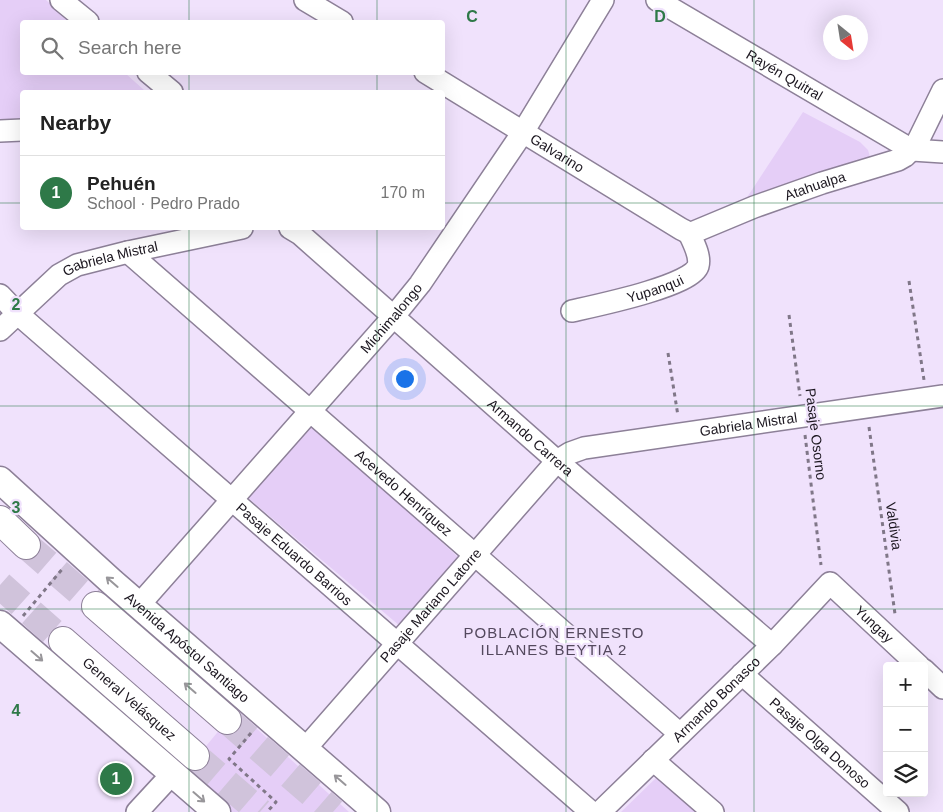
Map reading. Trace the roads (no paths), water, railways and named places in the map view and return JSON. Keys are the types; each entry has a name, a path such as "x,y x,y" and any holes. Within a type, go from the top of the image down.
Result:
{"highway":[{"path":"0,520 26,545"},
{"path":"96,606 227,720"},
{"name":"General Velásquez","path":"63,641 196,756"}],"main road":[{"name":"Avenida Apóstol Santiago","path":"0,480 78,552 377,812"},
{"path":"5,628 217,812"}],"street":[{"path":"61,0 86,20"},
{"path":"305,0 339,20"},
{"name":"Michimalongo","path":"139,605 394,316 420,284 523,132 603,0"},
{"name":"Rayén Quitral","path":"657,0 912,150"},
{"path":"152,75 170,90"},
{"name":"Galvarino","path":"430,75 681,230 689,232"},
{"path":"912,150 920,139 943,90"},
{"path":"0,131 20,130"},
{"path":"912,150 943,152"},
{"name":"Atahualpa","path":"689,232 694,232 754,207 831,180 898,160 912,150"},
{"name":"Gabriela Mistral","path":"0,330 51,282 68,269 85,262 232,230"},
{"name":"Armando Carrera","path":"293,230 772,645"},
{"name":"Yupanqui","path":"572,311 605,304 687,278 696,271 699,264 689,232"},
{"name":"Acevedo Henríquez","path":"128,252 680,734"},
{"name":"Pasaje Eduardo Barrios","path":"0,295 18,314 591,812"},
{"name":"Gabriela Mistral","path":"558,461 570,453 584,448 935,397"},
{"name":"Pasaje Mariano Latorre","path":"305,749 558,461"},
{"name":"Armando Bonasco","path":"600,812 772,645 830,583"},
{"name":"Yungay","path":"830,583 915,662"},
{"name":"Pasaje Olga Donoso","path":"742,674 898,812"},
{"path":"928,674 943,688"},
{"path":"654,760 713,812"},
{"path":"137,812 173,773"}],"tunnel":[{"path":"26,545 96,606"},
{"path":"0,585 63,641"},
{"path":"227,720 333,812"},
{"path":"195,756 260,812"}],"place":[{"name":"Pehuén","path":"116,779"}],"district":[{"name":"POBLACIÓN ERNESTO ILLANES BEYTIA 2","path":"554,640"}]}
